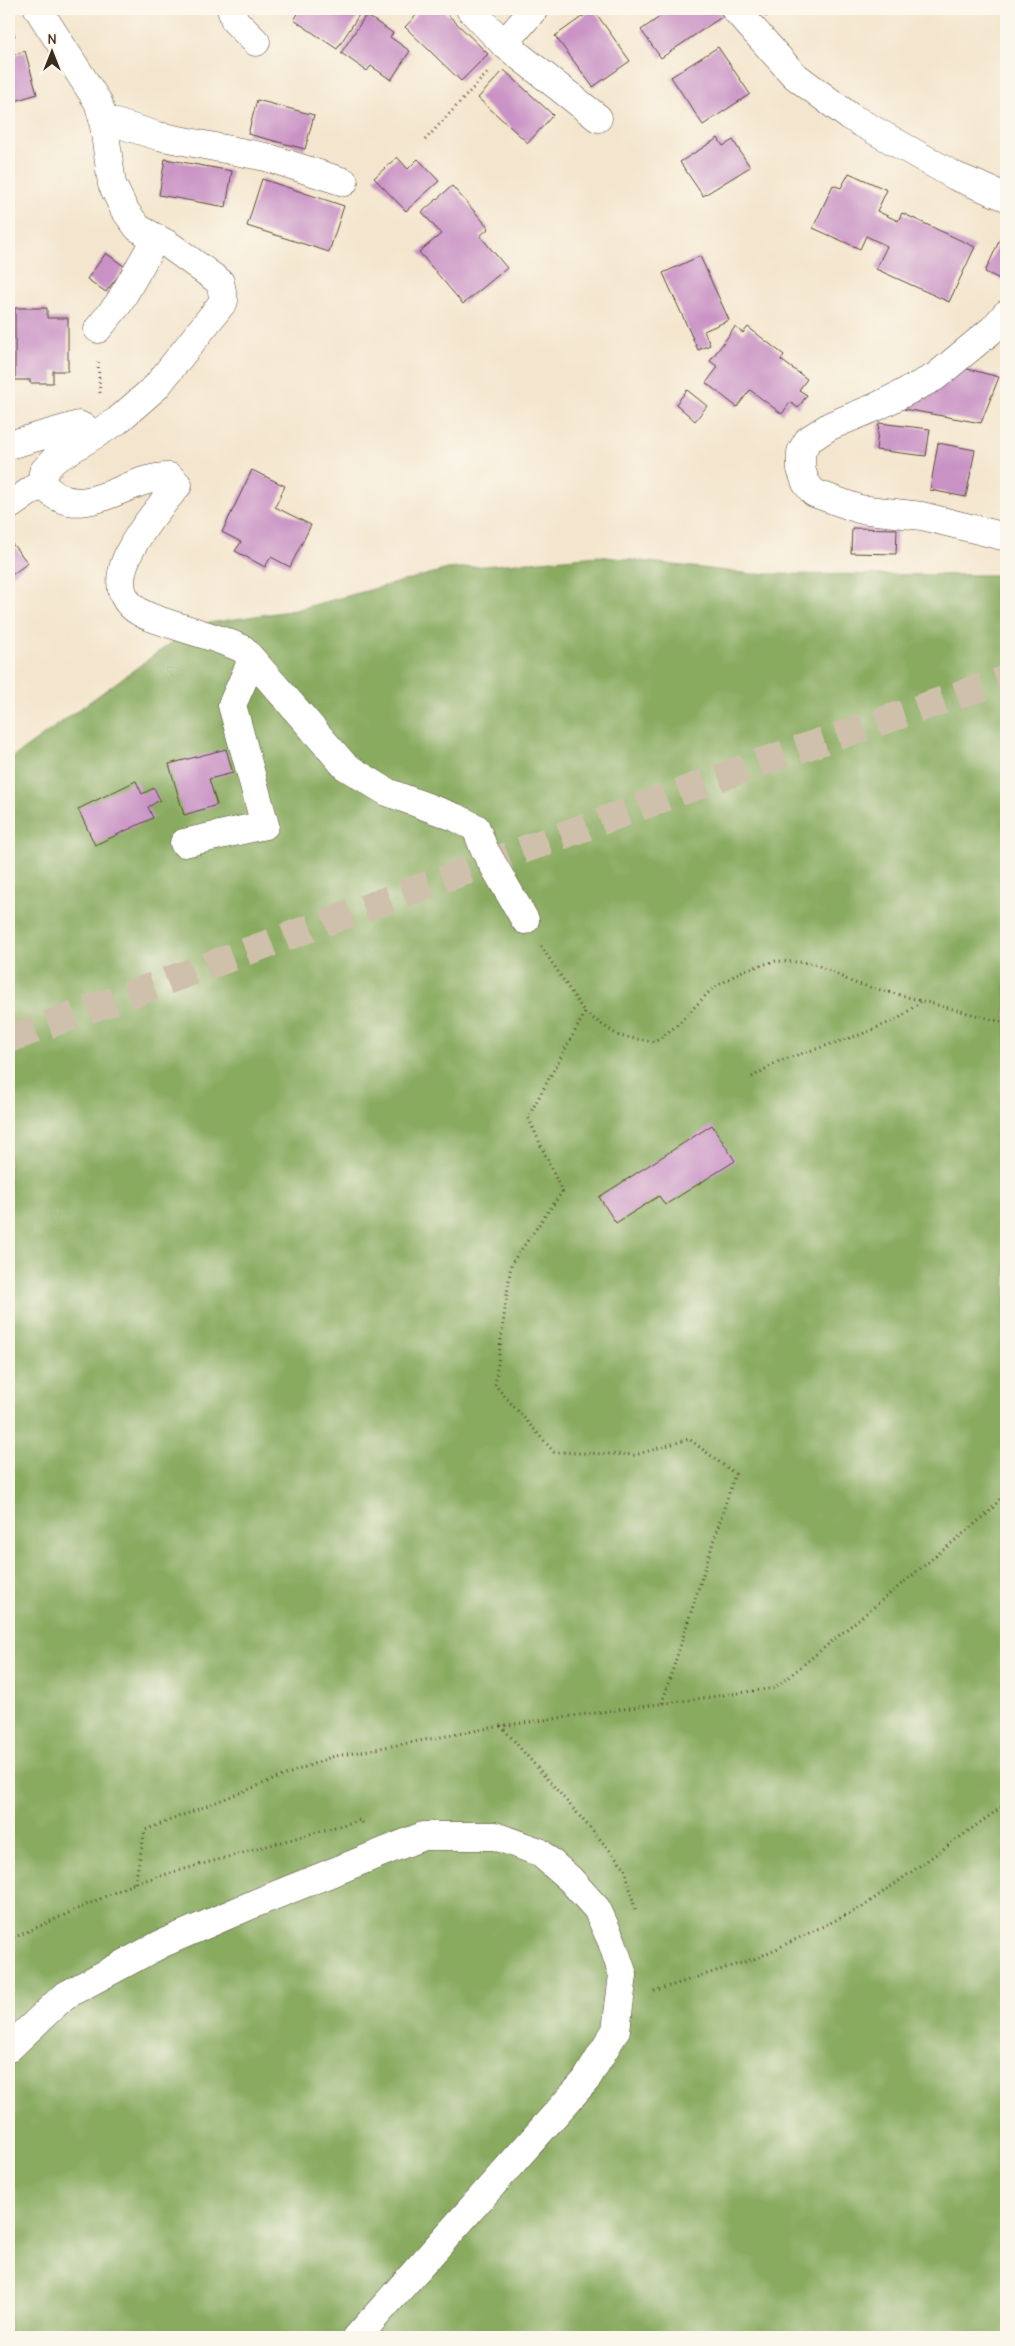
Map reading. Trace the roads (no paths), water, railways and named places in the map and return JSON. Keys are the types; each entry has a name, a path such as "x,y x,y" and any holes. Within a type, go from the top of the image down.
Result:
{"street":[{"path":"38,9 98,102 103,119 112,184 120,201 138,228 156,238 220,282 224,301 156,387 99,433 54,460 43,472 42,483 50,493 61,499 79,503 128,489 158,476 170,476 178,485 136,539 122,568 120,588 132,607 148,617 222,639 243,650 345,766 387,792 457,818 476,828 484,849 525,920"},
{"path":"231,9 235,21 256,42"},
{"path":"470,9 507,47 598,118"},
{"path":"507,47 534,9"},
{"path":"735,9 794,75 849,116 955,176 1006,197"},
{"path":"103,119 158,136 266,157 344,182"},
{"path":"98,329 119,303 156,238"},
{"path":"1006,314 993,329 935,377 876,407 830,426 808,440 801,452 801,469 806,483 814,493 859,509 922,516 1006,537"},
{"path":"9,446 78,425 99,433"},
{"path":"9,506 42,483"},
{"path":"184,843 266,825 232,705 252,660"},
{"path":"9,2048 64,1996 162,1944 256,1903 423,1836 495,1836 539,1852 570,1878 596,1909 612,1942 623,1975 616,2030 586,2080 357,2337"}],"tunnel":[{"path":"9,1039 759,763 1006,679"}]}
